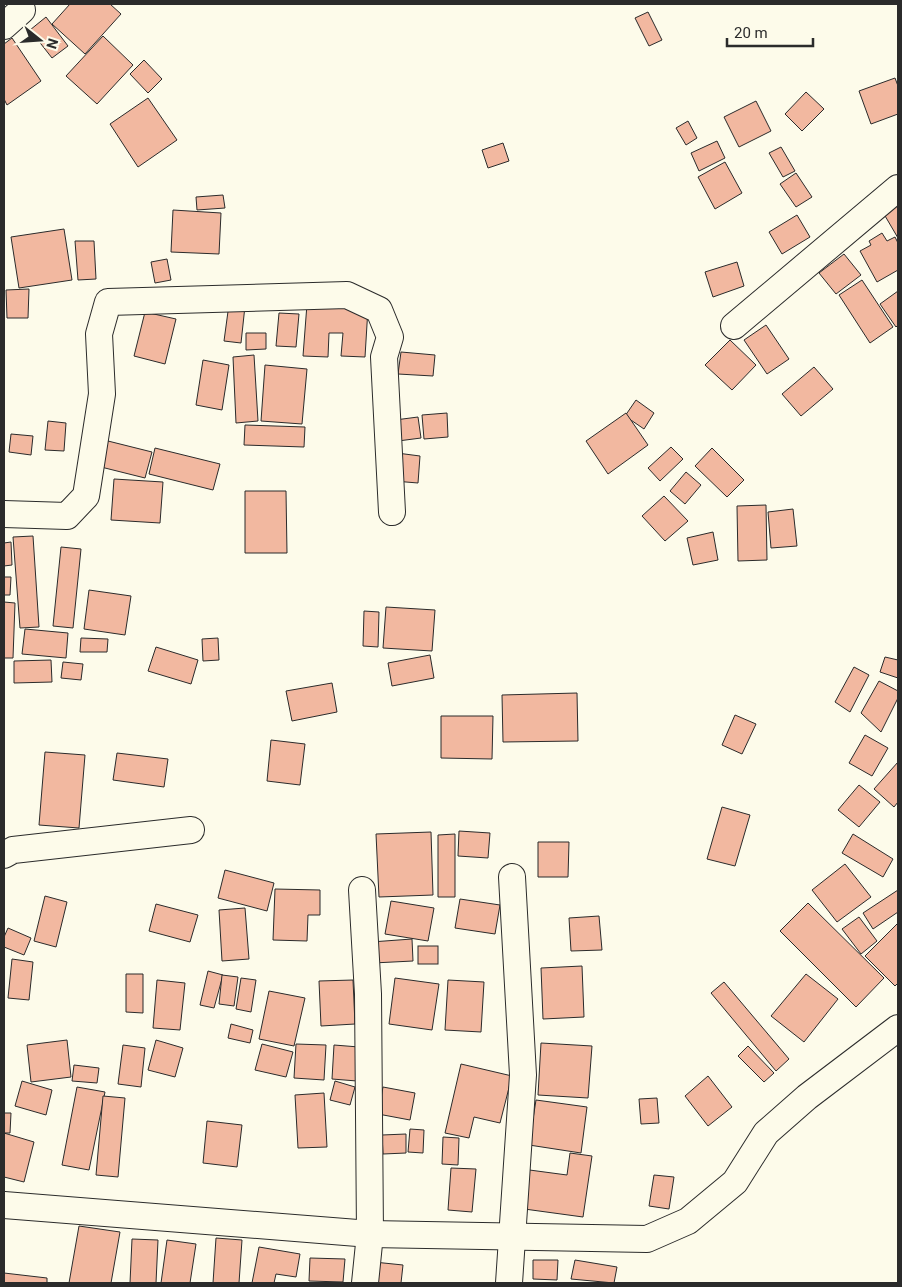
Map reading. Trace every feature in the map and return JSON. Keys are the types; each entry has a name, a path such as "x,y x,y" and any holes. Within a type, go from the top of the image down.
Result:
{"street":[{"path":"734,326 898,188"},
{"path":"4,514 67,516 86,496 102,394 99,334 108,302 347,294 379,310 390,337 384,357 392,512"},
{"path":"4,855 13,850 191,830"},
{"path":"509,1283 523,1075 512,877"},
{"path":"362,890 368,994 370,1234 365,1283"},
{"path":"4,1205 370,1234 647,1239 688,1221 735,1182 766,1133 807,1097 898,1028"}],"building":[{"path":"70,4 110,4 121,14 85,54 52,24"},
{"path":"648,12 662,40 649,46 635,18"},
{"path":"46,17 68,46 52,58 30,30"},
{"path":"103,36 133,65 97,104 66,76"},
{"path":"12,38 41,81 7,105 4,99 4,44"},
{"path":"144,60 162,79 148,93 130,74"},
{"path":"895,78 898,86 898,114 871,124 859,91"},
{"path":"806,92 824,109 802,131 785,114"},
{"path":"148,98 177,140 138,167 110,124"},
{"path":"756,101 771,131 739,147 724,117"},
{"path":"688,121 697,138 686,145 676,128"},
{"path":"717,141 725,158 699,171 691,153"},
{"path":"503,143 509,161 488,168 482,150"},
{"path":"781,147 795,171 783,177 769,153"},
{"path":"725,162 742,193 715,209 698,177"},
{"path":"796,173 812,197 796,207 780,184"},
{"path":"223,195 225,208 197,210 196,197"},
{"path":"898,199 898,238 881,209"},
{"path":"173,210 221,213 219,254 171,252"},
{"path":"797,215 810,237 782,254 769,232"},
{"path":"64,229 72,280 19,288 11,237"},
{"path":"882,233 887,241 895,237 898,243 898,270 877,282 860,251 871,245 869,241"},
{"path":"75,241 94,241 96,279 78,280"},
{"path":"844,254 861,275 836,294 819,273"},
{"path":"167,259 171,280 155,283 151,262"},
{"path":"737,262 744,286 713,297 705,272"},
{"path":"862,280 893,327 870,343 839,295"},
{"path":"29,289 28,318 7,318 6,290"},
{"path":"898,291 898,325 896,327 880,304"},
{"path":"229,304 245,306 241,343 224,341"},
{"path":"307,304 368,308 365,357 341,356 343,333 329,333 328,357 303,356"},
{"path":"145,312 176,319 165,364 134,356"},
{"path":"279,313 299,314 296,347 276,346"},
{"path":"766,325 789,359 767,374 744,340"},
{"path":"246,333 266,333 266,349 246,350"},
{"path":"730,340 756,365 732,390 705,365"},
{"path":"401,352 435,355 433,376 398,374"},
{"path":"254,355 258,421 236,423 233,357"},
{"path":"203,360 229,365 222,410 196,405"},
{"path":"265,365 307,369 302,424 261,421"},
{"path":"814,367 833,389 801,416 782,394"},
{"path":"636,400 654,413 644,429 625,416"},
{"path":"447,413 448,437 424,439 422,415"},
{"path":"626,413 648,445 608,474 586,441"},
{"path":"418,417 421,438 398,441 395,420"},
{"path":"48,421 66,423 64,451 45,450"},
{"path":"245,425 305,427 304,447 244,445"},
{"path":"11,434 33,436 31,455 9,452"},
{"path":"104,440 152,452 145,478 97,466"},
{"path":"671,447 683,459 660,481 648,468"},
{"path":"155,448 220,464 213,490 149,474"},
{"path":"712,448 744,480 727,497 695,466"},
{"path":"397,453 420,456 418,483 394,481"},
{"path":"686,472 701,485 685,504 670,491"},
{"path":"114,479 163,482 160,523 111,520"},
{"path":"245,491 286,491 287,553 245,553"},
{"path":"664,496 688,521 665,541 642,516"},
{"path":"766,505 767,560 738,561 737,506"},
{"path":"793,509 797,546 771,548 768,512"},
{"path":"713,532 718,560 693,565 687,538"},
{"path":"33,536 39,627 20,628 13,537"},
{"path":"11,542 12,565 4,566 4,543"},
{"path":"61,547 81,549 73,628 53,626"},
{"path":"4,577 11,577 10,595 4,595"},
{"path":"89,590 131,596 125,635 84,629"},
{"path":"4,602 15,603 13,658 4,658"},
{"path":"386,607 435,610 432,651 383,648"},
{"path":"364,611 379,612 378,647 363,646"},
{"path":"25,629 68,633 66,658 22,654"},
{"path":"81,638 108,639 107,652 80,652"},
{"path":"218,638 219,660 203,661 202,639"},
{"path":"156,647 198,660 191,684 148,671"},
{"path":"430,655 434,678 392,686 388,663"},
{"path":"885,657 898,660 898,678 880,672"},
{"path":"51,660 52,682 14,683 14,661"},
{"path":"63,662 83,664 81,680 61,678"},
{"path":"854,667 869,675 850,712 835,702"},
{"path":"879,681 898,691 898,698 881,732 861,713"},
{"path":"332,683 337,712 292,721 286,691"},
{"path":"577,693 578,741 503,742 502,695"},
{"path":"735,715 756,724 742,754 722,745"},
{"path":"441,716 493,716 492,759 441,758"},
{"path":"865,735 888,748 872,776 849,763"},
{"path":"271,740 305,744 300,785 267,781"},
{"path":"45,752 85,755 79,828 39,825"},
{"path":"117,753 168,759 164,787 113,780"},
{"path":"898,762 898,802 894,807 874,789"},
{"path":"859,785 880,802 859,827 838,810"},
{"path":"722,807 750,815 735,866 707,859"},
{"path":"459,831 490,833 488,858 458,856"},
{"path":"431,832 433,895 379,897 376,834"},
{"path":"455,834 455,897 438,897 438,835"},
{"path":"853,834 893,859 883,877 842,853"},
{"path":"538,842 569,842 568,877 538,877"},
{"path":"845,864 871,897 837,922 812,890"},
{"path":"225,870 274,883 267,911 218,898"},
{"path":"275,889 320,890 320,915 308,915 307,941 273,940"},
{"path":"898,890 898,912 873,929 863,913"},
{"path":"45,896 67,902 56,947 34,941"},
{"path":"460,899 500,905 495,934 455,928"},
{"path":"391,901 434,908 428,941 385,934"},
{"path":"808,903 884,978 856,1007 780,931"},
{"path":"156,904 198,915 190,942 149,931"},
{"path":"245,908 249,959 222,961 219,910"},
{"path":"599,916 602,950 571,951 569,918"},
{"path":"859,917 877,941 861,954 842,929"},
{"path":"898,923 898,983 895,986 865,956"},
{"path":"8,928 31,938 24,955 4,947 4,937"},
{"path":"412,939 413,961 373,963 371,942"},
{"path":"418,946 438,946 438,964 418,964"},
{"path":"12,959 33,962 29,1000 8,998"},
{"path":"582,966 584,1017 543,1019 541,968"},
{"path":"208,971 223,975 214,1008 200,1005"},
{"path":"126,974 143,974 143,1013 126,1012"},
{"path":"806,974 838,999 804,1042 771,1016"},
{"path":"222,975 238,977 234,1006 219,1004"},
{"path":"241,978 256,980 251,1012 236,1009"},
{"path":"395,978 439,984 432,1030 389,1024"},
{"path":"157,980 185,983 180,1030 153,1028"},
{"path":"353,980 355,1024 321,1026 319,981"},
{"path":"448,980 484,982 481,1032 445,1030"},
{"path":"724,982 789,1059 776,1071 711,993"},
{"path":"269,991 305,998 294,1046 259,1039"},
{"path":"231,1024 253,1030 250,1043 228,1038"},
{"path":"67,1040 71,1077 31,1082 27,1045"},
{"path":"156,1040 183,1048 175,1077 148,1070"},
{"path":"541,1043 592,1046 588,1098 538,1095"},
{"path":"262,1044 293,1052 286,1077 255,1070"},
{"path":"296,1044 326,1045 324,1080 294,1078"},
{"path":"123,1045 145,1048 141,1087 118,1084"},
{"path":"334,1045 359,1047 357,1081 332,1079"},
{"path":"748,1046 774,1073 764,1082 738,1056"},
{"path":"461,1064 512,1076 500,1123 474,1117 469,1138 445,1133"},
{"path":"74,1065 99,1068 97,1083 72,1081"},
{"path":"708,1076 732,1107 708,1126 685,1096"},
{"path":"22,1081 52,1090 46,1115 15,1106"},
{"path":"335,1081 355,1087 350,1105 330,1100"},
{"path":"77,1087 105,1092 89,1170 62,1165"},
{"path":"383,1087 415,1093 410,1120 378,1114"},
{"path":"324,1093 327,1147 298,1148 295,1095"},
{"path":"103,1096 125,1098 118,1177 96,1175"},
{"path":"657,1098 659,1123 641,1124 639,1099"},
{"path":"536,1100 587,1107 581,1153 529,1145"},
{"path":"4,1113 11,1113 10,1133 4,1133"},
{"path":"207,1121 242,1125 237,1167 203,1163"},
{"path":"410,1129 424,1130 423,1153 408,1152"},
{"path":"4,1133 34,1142 24,1182 4,1177"},
{"path":"406,1134 406,1153 383,1154 382,1135"},
{"path":"443,1137 459,1138 458,1165 442,1164"},
{"path":"570,1153 592,1156 583,1217 517,1208 522,1169 567,1175"},
{"path":"451,1168 476,1169 472,1212 448,1210"},
{"path":"654,1175 674,1177 669,1209 649,1206"},
{"path":"79,1226 120,1232 111,1283 69,1283"},
{"path":"216,1238 242,1240 239,1283 213,1283"},
{"path":"132,1239 158,1240 156,1283 130,1283"},
{"path":"167,1240 196,1244 190,1283 161,1283"},
{"path":"259,1247 300,1254 296,1277 276,1274 274,1283 252,1283"},
{"path":"310,1258 345,1259 343,1282 309,1281"},
{"path":"533,1260 558,1260 557,1280 533,1279"},
{"path":"575,1260 617,1267 614,1283 571,1279"},
{"path":"374,1262 403,1265 401,1283 372,1283"},
{"path":"4,1273 47,1278 47,1283 4,1283"}]}
